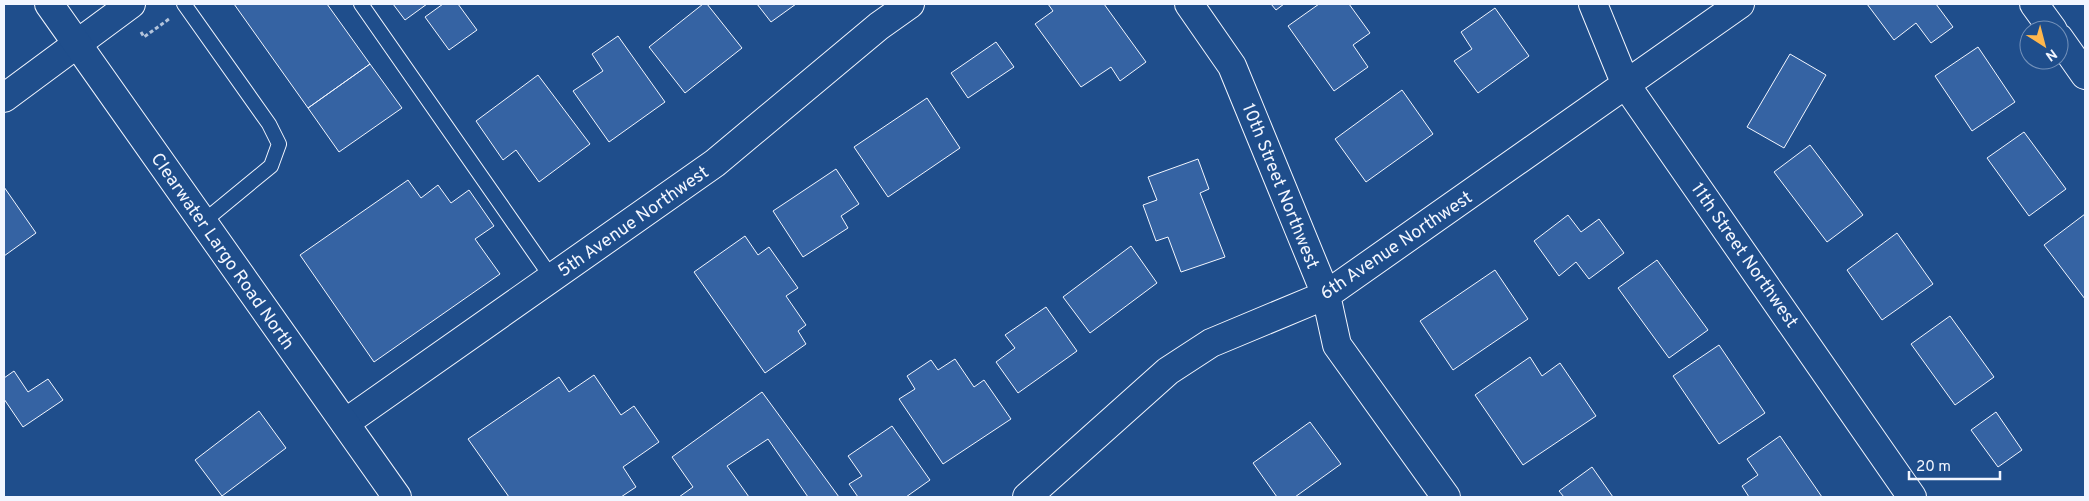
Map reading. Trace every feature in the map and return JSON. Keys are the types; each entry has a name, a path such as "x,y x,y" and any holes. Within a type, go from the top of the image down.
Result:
{"street":[{"name":"Clearwater Largo Road North","path":"49,4 397,497"},
{"path":"4,98 131,4"},
{"name":"5th Avenue Northwest","path":"345,423 715,163 872,32 910,4"},
{"name":"10th Street Northwest","path":"1189,4 1232,66 1326,295 1337,346 1446,497"},
{"name":"11th Street Northwest","path":"1593,4 1626,85 1912,497"},
{"name":"6th Avenue Northwest","path":"1028,497 1168,371 1211,343 1326,295 1740,4"},
{"path":"2034,4 2046,20"},
{"path":"2069,52 2085,75"}],"lane":[{"path":"184,4 269,124 279,144 271,166 203,222"},
{"path":"361,4 552,278"}],"building":[{"path":"234,4 327,4 370,64 308,108"},
{"path":"393,4 427,4 405,20"},
{"path":"443,4 458,4 477,30 449,50 425,17"},
{"path":"703,4 707,4 742,48 685,93 649,47"},
{"path":"757,4 796,4 771,22"},
{"path":"1048,4 1104,4 1146,62 1120,81 1111,67 1081,87 1035,24 1053,11"},
{"path":"1271,4 1284,4 1276,10"},
{"path":"1319,4 1349,4 1370,33 1353,45 1368,67 1334,91 1288,26"},
{"path":"1867,4 1936,4 1953,27 1931,43 1916,23 1894,40"},
{"path":"1495,8 1529,56 1478,93 1454,61 1472,49 1461,32"},
{"path":"618,36 665,102 609,142 573,91 603,71 592,54"},
{"path":"996,42 1014,67 968,98 951,73"},
{"path":"1978,47 2015,102 1972,131 1935,76"},
{"path":"1790,54 1826,75 1784,148 1747,127"},
{"path":"370,64 402,108 339,152 308,108"},
{"path":"538,75 590,144 539,182 516,150 503,160 476,121"},
{"path":"1402,90 1433,134 1366,182 1335,139"},
{"path":"927,98 960,148 888,197 854,147"},
{"path":"2024,132 2066,189 2029,216 1987,158"},
{"path":"1810,145 1863,215 1827,242 1774,172"},
{"path":"1198,159 1209,189 1200,193 1225,257 1181,272 1168,237 1156,241 1143,205 1157,200 1148,177"},
{"path":"836,169 859,204 841,216 848,228 803,257 773,211"},
{"path":"408,180 421,198 438,185 451,203 469,190 494,226 475,239 500,274 374,362 300,255"},
{"path":"4,187 36,233 4,256"},
{"path":"2085,214 2085,299 2044,245"},
{"path":"1568,215 1581,232 1599,219 1624,253 1589,279 1576,262 1559,276 1534,241"},
{"path":"1897,233 1933,284 1882,320 1847,270"},
{"path":"745,236 758,255 769,247 798,288 786,296 806,325 798,331 806,344 765,373 694,272"},
{"path":"1131,246 1157,283 1090,333 1063,297"},
{"path":"1657,260 1708,330 1669,358 1618,288"},
{"path":"1495,270 1528,319 1453,370 1420,321"},
{"path":"1046,307 1077,351 1018,393 996,362 1015,348 1005,335"},
{"path":"1950,316 1994,377 1955,405 1911,344"},
{"path":"1719,345 1765,413 1719,444 1673,376"},
{"path":"1530,357 1542,376 1560,363 1596,416 1523,465 1475,395"},
{"path":"955,359 974,387 984,380 1011,419 943,464 899,399 915,389 907,376 931,360 938,370"},
{"path":"14,371 28,392 48,379 63,400 23,427 4,399 4,378"},
{"path":"594,375 621,415 634,406 659,442 623,467 636,487 621,497 509,497 468,439 559,377 569,392"},
{"path":"762,392 839,497 808,497 768,439 727,466 749,497 679,497 693,487 672,457"},
{"path":"259,411 286,448 222,496 195,460"},
{"path":"1996,412 2022,450 1998,467 1971,430"},
{"path":"1310,422 1341,464 1295,497 1277,497 1253,463"},
{"path":"892,426 930,480 906,497 858,497 849,484 862,476 848,456"},
{"path":"1780,436 1822,497 1749,497 1742,486 1758,475 1747,459"},
{"path":"1592,467 1613,497 1564,497 1559,491"}]}
